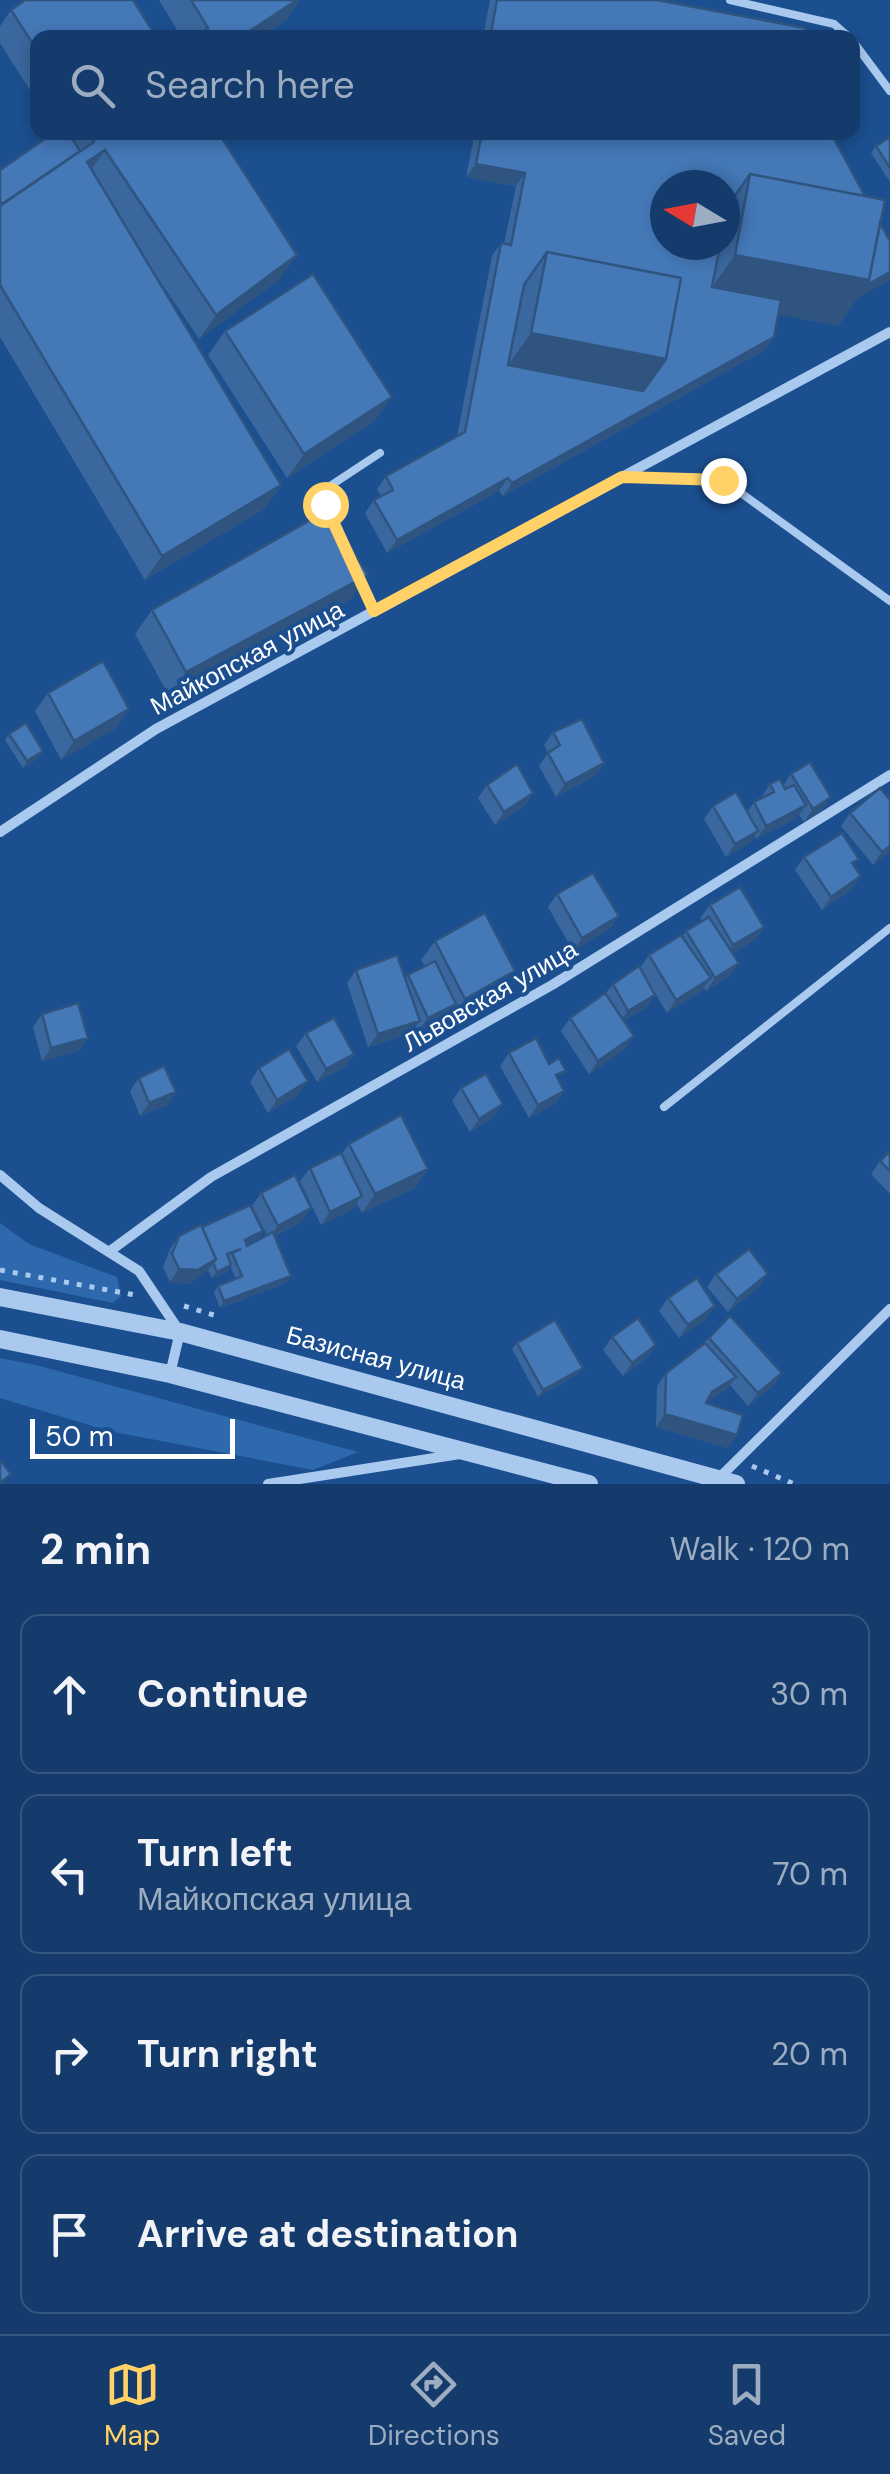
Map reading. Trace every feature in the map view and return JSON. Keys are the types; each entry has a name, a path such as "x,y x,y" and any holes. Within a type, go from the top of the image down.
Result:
{"street":[{"name":"Майкопская улица","path":"0,832 156,730 890,332"},
{"name":"Львовская улица","path":"110,1251 211,1177 552,985 890,774"},
{"path":"0,1175 39,1208 139,1271 180,1332 170,1374"},
{"name":"Базисная улица","path":"0,1297 180,1332 728,1481"},
{"path":"728,1481 740,1462 890,1309"},
{"path":"0,1339 170,1374 589,1484"},
{"path":"268,1484 471,1452"}],"lane":[{"path":"730,0 834,24 841,30"},
{"path":"860,51 890,90"},
{"path":"336,534 325,504 330,486 380,453"},
{"path":"622,477 723,480 890,601"},
{"path":"352,565 374,611"},
{"path":"664,1107 890,928"}],"path":[{"path":"740,1462 794,1484"}],"shaded area":[{"path":"0,1223 29,1244 117,1277 121,1296 113,1303 0,1280"},
{"path":"0,1358 358,1452 313,1470 109,1431 0,1398"}],"building":[{"path":"25,0 133,0 152,30 30,30 30,40 11,10"},
{"path":"191,0 297,0 251,30 205,30 208,28"},
{"path":"497,0 657,0 805,28 805,30 491,30"},
{"path":"890,137 890,168 876,146"},
{"path":"43,140 73,140 80,151 2,204 0,170"},
{"path":"223,140 297,255 216,315 105,150 87,162 281,485 162,556 0,285 0,206 94,142"},
{"path":"480,140 835,140 865,196 750,174 740,189 740,170 650,170 650,260 717,260 712,287 781,300 774,337 512,483 508,478 397,540 374,500 393,490 386,476 465,432 501,243 511,245 525,173 476,164","holes":["547,252 681,278 666,359 643,391 508,365 524,285"]},
{"path":"750,174 885,200 869,280 740,256 740,228"},
{"path":"880,223 890,241 890,272 865,286 869,280"},
{"path":"547,252 681,278 666,359 531,333"},
{"path":"313,274 392,397 304,454 225,331"},
{"path":"328,510 368,575 186,672 152,610"},
{"path":"103,661 129,709 74,741 48,693"},
{"path":"582,719 604,763 565,784 548,753 560,745 553,732"},
{"path":"26,723 43,751 27,761 9,734"},
{"path":"810,762 831,797 813,809 791,774"},
{"path":"517,764 533,793 504,812 487,785"},
{"path":"780,779 785,789 794,785 806,805 766,826 754,802 774,792 770,784"},
{"path":"880,788 890,800 890,846 882,852 850,813"},
{"path":"736,792 758,831 735,844 713,806"},
{"path":"842,833 859,859 852,863 861,876 831,897 804,857"},
{"path":"593,873 619,916 582,938 557,894"},
{"path":"740,887 764,927 733,945 710,905"},
{"path":"485,913 515,971 465,999 435,941"},
{"path":"709,917 739,963 715,978 686,931"},
{"path":"681,935 711,978 676,1000 649,955"},
{"path":"397,955 420,1021 378,1034 356,970"},
{"path":"435,961 456,1004 428,1018 408,975"},
{"path":"639,966 655,995 628,1011 613,984"},
{"path":"605,993 634,1036 598,1061 570,1018"},
{"path":"78,1003 88,1038 51,1048 42,1014"},
{"path":"334,1018 354,1054 326,1069 306,1033"},
{"path":"536,1038 549,1064 559,1058 566,1071 556,1075 564,1091 538,1105 509,1053"},
{"path":"289,1049 308,1081 277,1100 259,1068"},
{"path":"164,1066 176,1092 149,1103 139,1078"},
{"path":"486,1074 503,1104 479,1119 461,1088"},
{"path":"401,1115 428,1169 375,1194 349,1144"},
{"path":"890,1151 890,1171 880,1161"},
{"path":"341,1153 362,1196 330,1212 310,1168"},
{"path":"295,1175 311,1208 278,1226 261,1193"},
{"path":"250,1205 263,1231 245,1240 247,1246 273,1232 291,1276 224,1301 218,1286 242,1276 232,1253 241,1249 227,1254 231,1265 217,1272 213,1263 216,1259 202,1227"},
{"path":"201,1225 216,1259 198,1270 179,1269 172,1254 179,1236"},
{"path":"749,1249 768,1274 737,1299 716,1274"},
{"path":"697,1278 715,1306 688,1325 668,1298"},
{"path":"730,1316 782,1373 758,1393 709,1338"},
{"path":"638,1318 656,1345 632,1363 612,1337"},
{"path":"555,1320 583,1368 543,1390 517,1343"},
{"path":"705,1343 736,1377 712,1392 706,1403 743,1415 737,1435 665,1414 666,1373"},
{"path":"0,1460 11,1474 0,1483"}],"route":[{"path":"325,504 328,519 374,611 622,477 723,480"}]}
